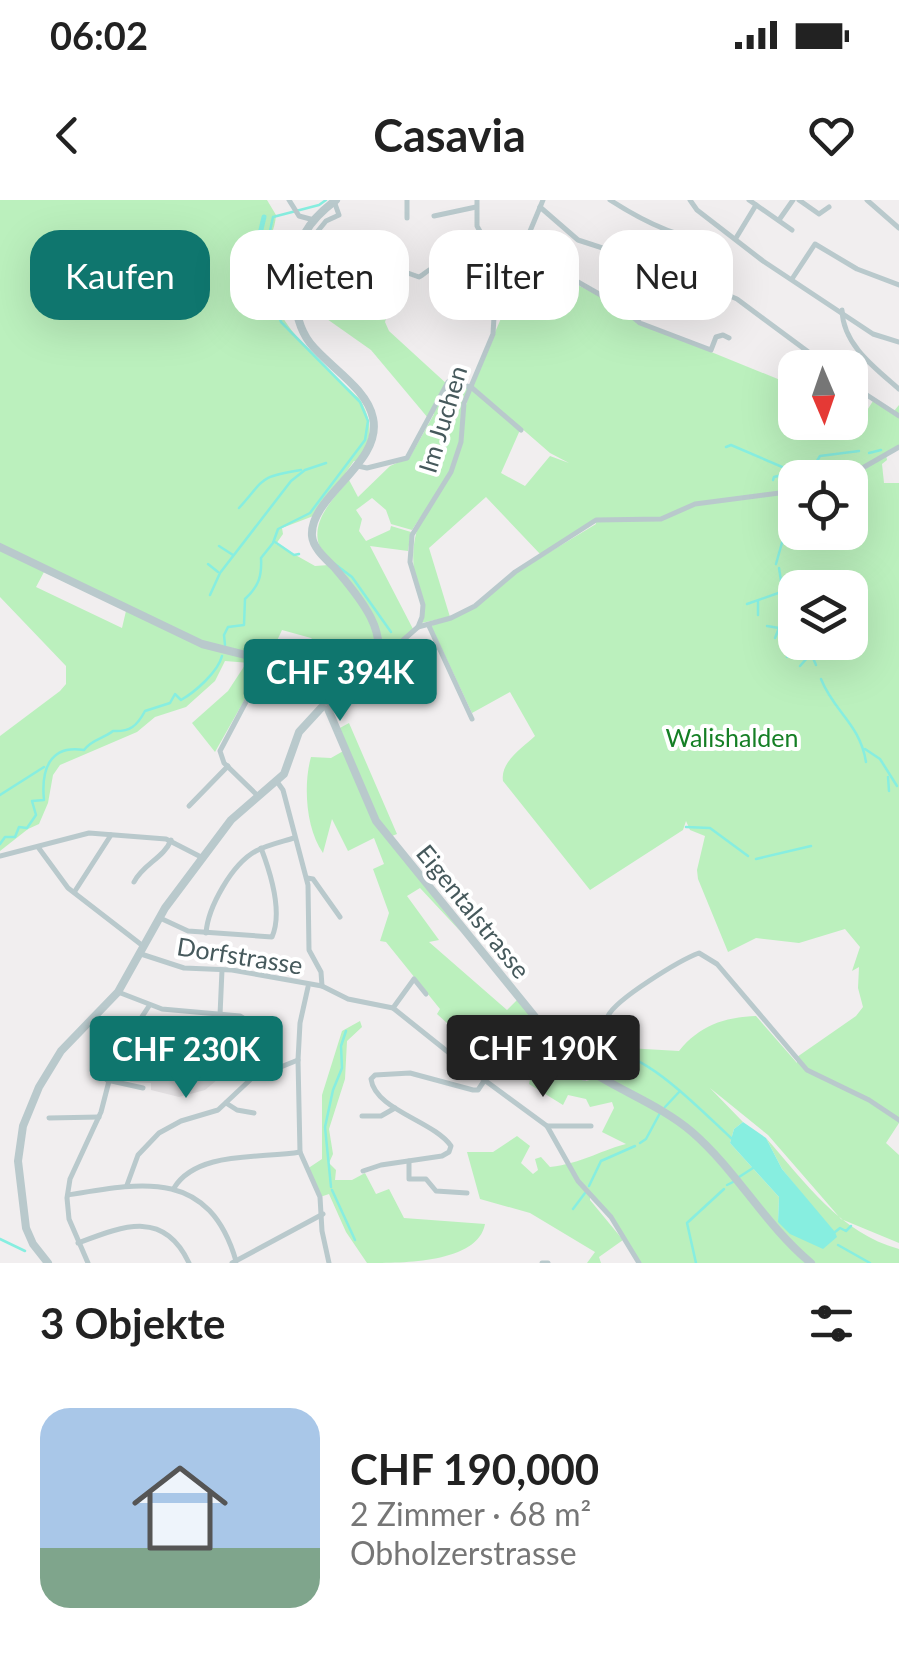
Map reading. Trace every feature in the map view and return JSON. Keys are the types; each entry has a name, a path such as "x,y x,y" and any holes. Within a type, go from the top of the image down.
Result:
{"street":[{"path":"289,200 302,218 314,220"},
{"path":"407,200 407,218"},
{"path":"610,200 672,230"},
{"path":"690,200 763,261 874,334 899,342"},
{"path":"749,200 792,230"},
{"path":"779,220 796,200 820,214 829,208"},
{"path":"867,200 899,228"},
{"path":"317,230 340,216 335,201 314,220 296,259 300,319 313,347 362,396 373,415 372,442 328,501 314,524 312,537 371,620 378,640 373,665"},
{"path":"531,230 542,202 578,240 681,274 738,298 806,350"},
{"path":"434,216 477,204 480,230"},
{"path":"736,238 756,205"},
{"path":"792,279 815,244 857,269 899,285"},
{"name":"Im Juchen","path":"409,274 418,277 435,268 495,288 502,298 493,334 470,386 463,410 461,442 451,472 412,535 410,562 424,611 418,627"},
{"path":"579,283 620,306 640,323 711,350 716,338 729,338"},
{"path":"842,310 847,334 856,349 899,389"},
{"path":"357,465 367,468 407,458 448,382 470,386 521,430"},
{"path":"868,396 899,416"},
{"path":"868,465 899,447"},
{"path":"48,1263 33,1244 23,1212 18,1161 22,1126 53,1062 118,992 160,918 231,820 278,782 288,767 303,724 418,627 475,606 515,572 596,520 661,519 695,504 778,493"},
{"name":"Eigentalstrasse","path":"0,547 202,644 268,660 297,673 326,704 364,801 381,828 557,1044 593,1074 659,1108 689,1130 790,1245 811,1263"},
{"path":"429,626 472,719"},
{"path":"258,796 220,756 268,660"},
{"path":"189,806 228,766"},
{"path":"278,782 307,878 309,950 321,972 322,986"},
{"path":"0,856 74,834 111,834 171,840 203,858"},
{"path":"75,891 106,848 111,834"},
{"path":"206,932 208,914 216,899 245,860 261,848 294,838"},
{"path":"134,882 168,848 171,840"},
{"path":"38,847 68,888 141,950"},
{"path":"160,918 180,928 273,936 274,896 261,848"},
{"path":"307,878 313,879 340,916"},
{"name":"Dorfstrasse","path":"141,950 174,966 322,986 348,999 392,1008 484,1082 548,1126"},
{"path":"458,1060 535,1068 579,1078 593,1074 607,1053 605,1024 613,1009 692,955 705,955 808,1070 869,1100 899,1120"},
{"path":"220,1015 222,970"},
{"path":"392,1008 414,979 426,994"},
{"path":"309,986 300,1023 300,1152 320,1197 329,1263"},
{"path":"118,992 149,1006 240,1016 254,1027 266,1072"},
{"path":"88,1263 68,1214 67,1195 73,1170 99,1117 115,1058 149,1006"},
{"path":"127,1185 138,1156 159,1133 181,1120 212,1113 251,1079 298,1060"},
{"path":"363,1171 442,1156 451,1146 374,1090 374,1074 410,1074 473,1090 484,1082"},
{"path":"107,1080 144,1088"},
{"path":"226,1103 254,1113"},
{"path":"362,1116 380,1116 394,1108"},
{"path":"49,1118 99,1117"},
{"path":"591,1126 548,1126 578,1181 611,1218 639,1263"},
{"path":"174,1188 189,1173 211,1163 300,1152"},
{"path":"409,1160 409,1179 426,1180 436,1191 467,1193"},
{"path":"67,1195 127,1185 174,1188 196,1199 212,1214 234,1262 323,1214"},
{"path":"78,1243 118,1228 148,1227 174,1239 189,1263"}],"shaded area":[{"path":"160,1031 239,1037 242,1059 205,1090 179,1097 151,1090 151,1083 130,1082"},
{"path":"743,1122 766,1138 782,1169 835,1232 837,1237 823,1249 790,1234 778,1222 779,1197 730,1143 734,1129"}],"green space":[{"path":"0,200 267,200 276,215 273,230 230,230 230,320 284,320 359,398 370,431 362,454 316,515 282,528 283,534 276,544 315,566 329,565 346,585 371,625 376,652 372,664 354,680 337,663 311,658 321,648 311,638 282,630 269,658 256,660 262,664 225,661 215,681 186,707 155,717 137,732 60,765 53,775 39,824 0,851 0,736 60,691 66,684 66,666 0,597","holes":["44,572 126,611 122,628 36,587"]},
{"name":"Walishalden","path":"579,286 599,296 599,320 636,320 778,379 778,440 868,440 868,409 873,401 894,411 899,405 899,447 886,455 882,464 884,483 899,483 899,1123 886,1143 899,1155 899,1243 843,1220 899,1249 899,1263 815,1263 790,1242 694,1136 806,1263 641,1263 590,1194 590,1200 623,1240 599,1257 601,1263 587,1263 595,1252 530,1213 480,1199 467,1152 493,1152 517,1136 530,1146 521,1163 533,1174 538,1170 535,1159 541,1157 550,1167 626,1144 602,1132 614,1108 612,1102 590,1107 586,1099 568,1095 563,1105 529,1084 532,1070 586,1081 597,1078 610,1047 679,1051 713,1024 756,1016 797,1063 797,1057 863,1007 858,988 859,967 852,971 860,947 845,929 799,943 756,938 728,952 698,879 705,836 690,830 686,821 683,830 590,890 503,781 508,762 535,736 510,692 472,713 431,626 475,607 515,573 596,524 595,519 541,555 486,497 429,548 450,617 421,623 424,618 413,555 422,515 412,530 391,524 386,510 372,498 356,510 362,519 359,531 366,541 391,526 411,532 408,551 370,546 413,629 378,659 377,629 319,545 318,527 325,510 349,480 358,497 390,466 410,457 434,414 428,418 371,350 328,320 386,320 389,331 448,385 469,387 462,410 463,443 464,412 471,388 520,430 501,473 525,486 550,456 569,463 550,453 472,385 500,320 579,320","holes":["710,1088 768,1135 838,1216 766,1138 782,1169 832,1231 778,1222 779,1197 730,1143 734,1129 743,1122"]},
{"path":"245,665 263,667 215,752 192,723 228,691"},
{"path":"349,723 397,834 387,838 461,932 420,888 407,896 439,940 429,942 507,1010 518,999 588,1075 576,1077 465,1058 468,1042 437,1014 440,1009 386,942 380,941 389,913 373,869 384,864 374,838 348,851 332,819 323,853 313,832 308,806 311,757 331,758 345,750 338,729"},
{"path":"360,1021 362,1027 347,1041 345,1079 329,1129 333,1154 329,1163 336,1170 335,1180 352,1180 365,1173 376,1194 389,1189 404,1218 485,1224 469,1247 418,1261 367,1263 346,1232 329,1194 320,1197 307,1169 322,1159 322,1095 342,1031"}],"waterway":[{"path":"225,645 228,627 244,625 245,599 256,585 261,558 278,529 310,513 365,440 368,421 360,402 281,322 262,267 273,217 326,200"},
{"path":"261,230 264,217"},
{"path":"726,447 731,445 778,465"},
{"path":"869,453 881,450"},
{"path":"818,460 820,456 859,451"},
{"path":"210,595 220,573 291,481 305,470 326,463"},
{"path":"239,508 264,480 301,470"},
{"path":"773,480 778,476"},
{"path":"275,542 294,555 299,554"},
{"path":"219,546 233,555"},
{"path":"776,564 780,550"},
{"path":"332,562 352,577 391,632"},
{"path":"208,564 218,572"},
{"path":"747,604 778,593"},
{"path":"758,601 758,615"},
{"path":"767,626 778,628"},
{"path":"775,638 778,630"},
{"path":"0,844 5,837 15,837 19,827 27,828 36,815 32,801 44,800 46,770 55,756 72,749 84,750 113,731 128,729 145,711 170,703 175,694 181,700 205,681 222,656"},
{"path":"800,666 805,660"},
{"path":"814,660 816,665"},
{"path":"821,679 853,728 866,762"},
{"path":"865,749 880,759 897,786"},
{"path":"0,795 44,767"},
{"path":"888,777 889,791"},
{"path":"686,827 710,828 748,856"},
{"path":"756,859 811,846"},
{"path":"331,1187 325,1127 342,1068 341,1046 346,1031"},
{"path":"620,1054 663,1078 731,1138"},
{"path":"665,1107 680,1091"},
{"path":"640,1143 660,1113"},
{"path":"589,1186 601,1161 635,1146"},
{"path":"739,1177 753,1168"},
{"path":"727,1185 733,1182"},
{"path":"696,1263 687,1223 724,1189"},
{"path":"332,1190 355,1240"},
{"path":"573,1209 585,1193"},
{"path":"835,1232 851,1226"},
{"path":"0,1239 25,1251"},
{"path":"838,1245 870,1263"}]}
